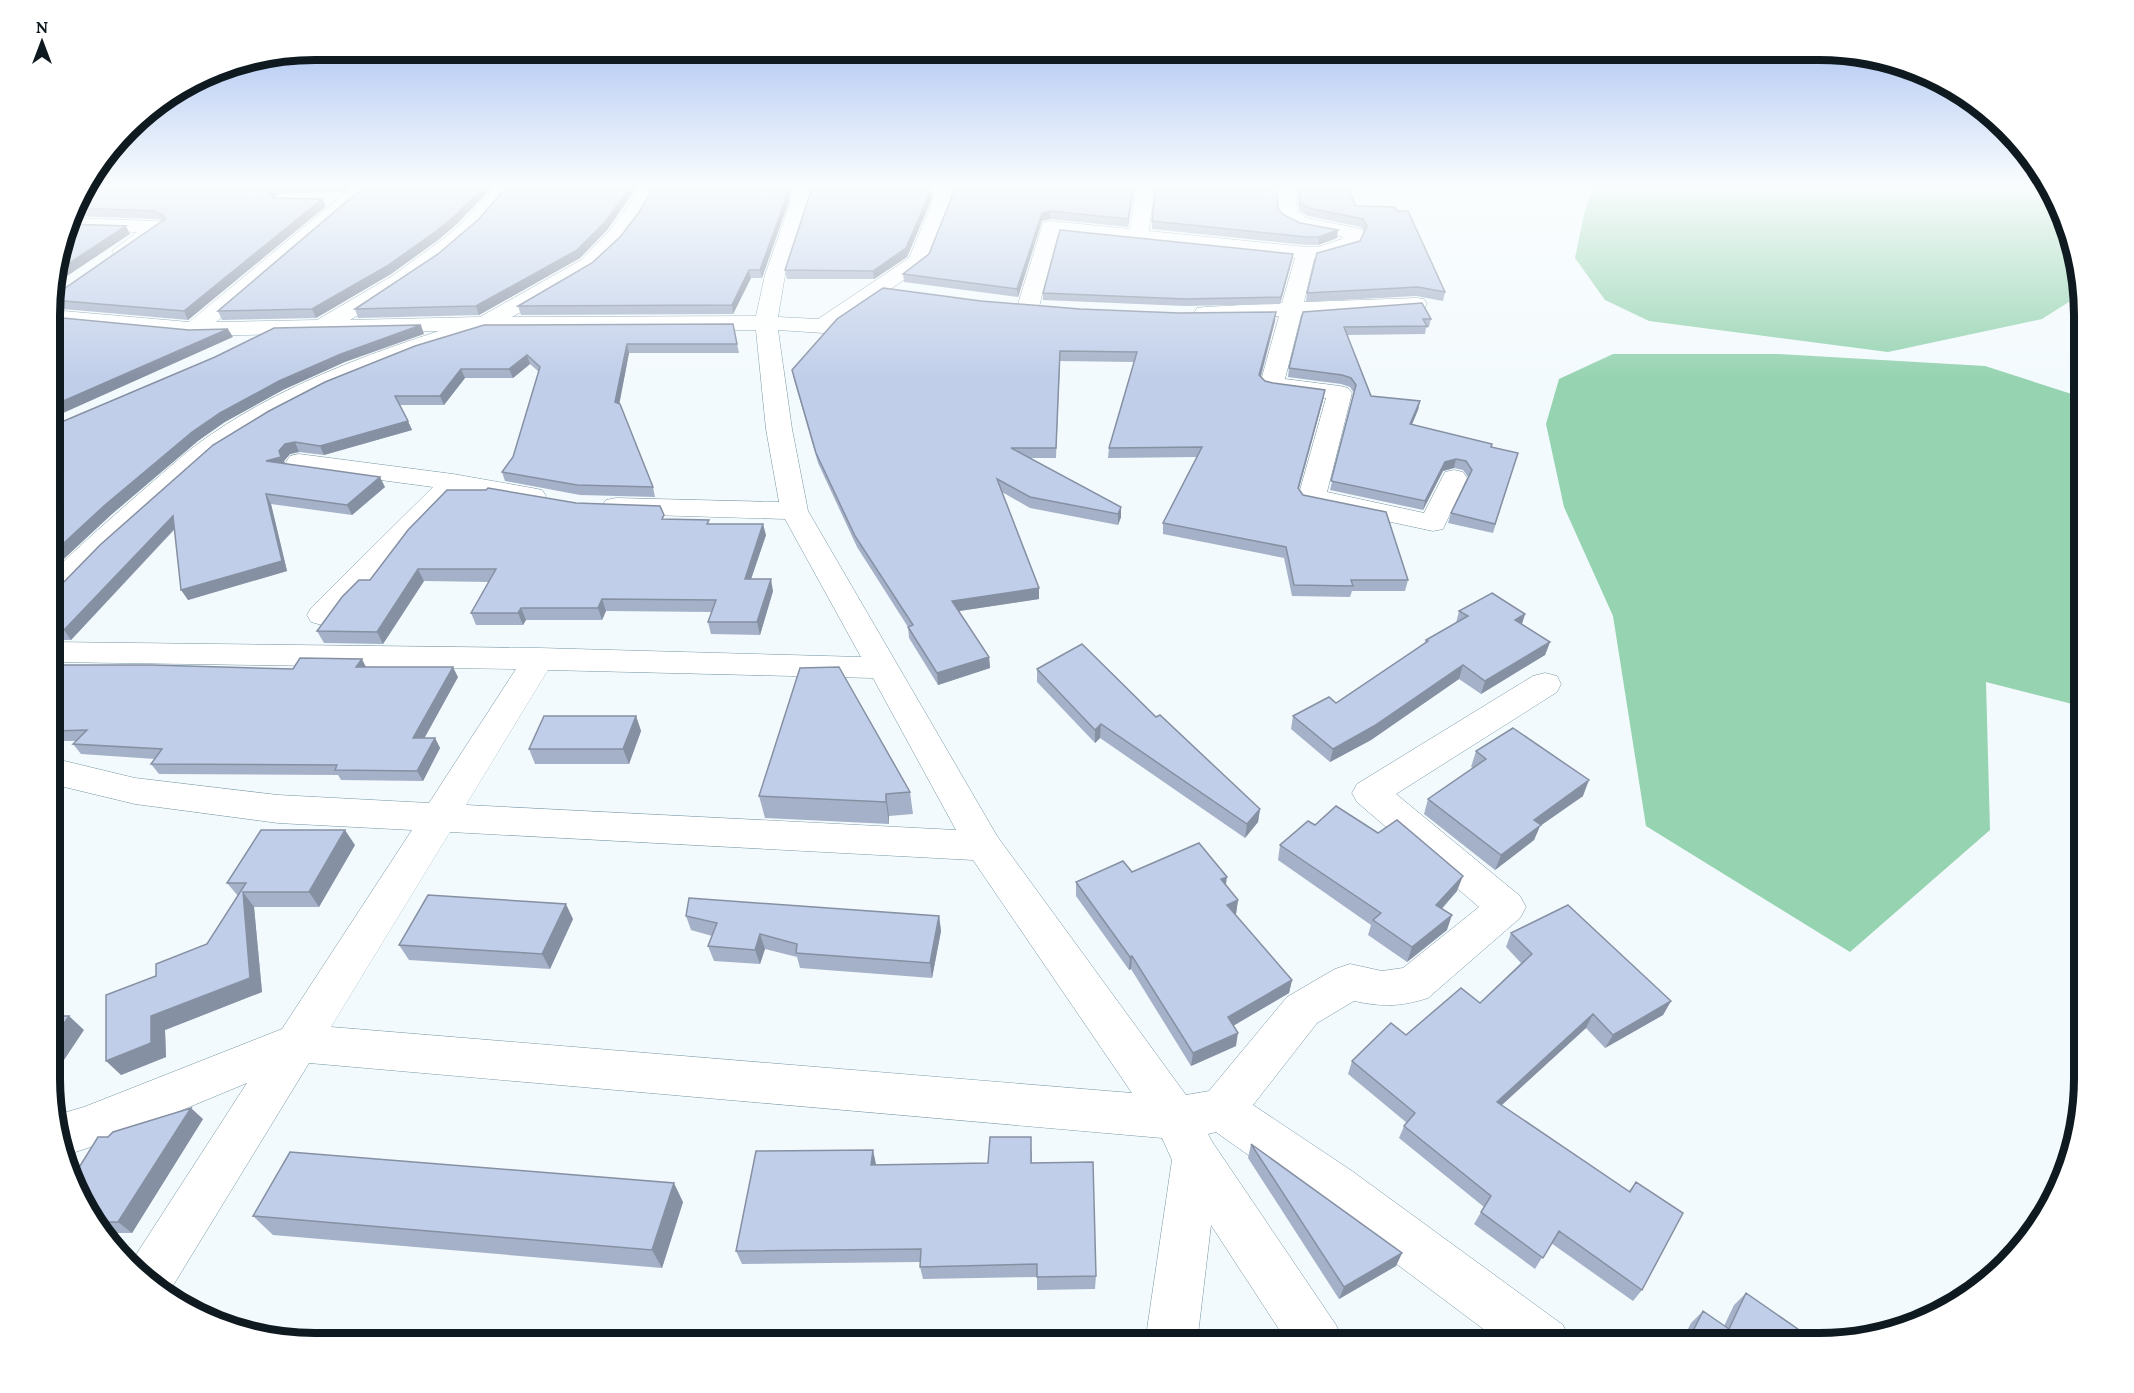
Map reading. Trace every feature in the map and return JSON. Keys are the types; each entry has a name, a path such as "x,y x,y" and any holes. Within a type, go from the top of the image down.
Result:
{"street":[{"path":"109,260 125,249"},
{"path":"194,329 289,249"},
{"path":"229,350 265,332 324,326 446,249"},
{"path":"60,582 95,547 208,448 255,419 320,384 410,348 485,324 588,264 602,249"},
{"path":"784,249 775,275 766,323 779,429 794,511 984,846 1186,1138 1312,1333"},
{"path":"60,317 194,329 485,324 766,323 823,326 918,261 923,249"},
{"path":"1028,308 1044,249"},
{"path":"1269,249 1306,253 1320,253 1332,249"},
{"path":"1306,253 1272,384 1340,393 1312,497 1433,523 1454,478"},
{"path":"881,288 911,293"},
{"path":"1189,314 1416,304"},
{"path":"1006,305 1051,309"},
{"path":"298,462 453,482 557,501"},
{"path":"322,615 453,482"},
{"path":"592,505 794,511"},
{"path":"60,652 539,659 882,668"},
{"path":"152,1274 539,659"},
{"path":"66,1133 84,1129 296,1043 1186,1138 1222,1110 1302,1010 1350,982 1382,988 1413,985 1506,907 1370,793 1545,684"},
{"path":"60,773 135,791 278,809 984,846"},
{"path":"1222,1110 1335,1188 1531,1333"},
{"path":"1172,1333 1186,1138"}],"green space":[{"path":"1577,249 2065,249 2072,281 2073,299 2042,319 1888,352 1649,321 1605,300 1575,258"},
{"path":"1613,354 1779,354 1985,366 2074,395 2074,704 1986,682 1990,830 1850,952 1646,826 1613,616 1564,507 1546,424 1559,379"}],"building":[{"path":"69,249 91,249 65,266"},
{"path":"122,249 260,249 184,311 61,301 61,291"},
{"path":"291,249 411,249 387,266 312,309 218,311"},
{"path":"444,249 578,249 476,306 355,309"},
{"path":"607,249 768,249 760,270 749,270 732,305 518,306 592,263"},
{"path":"792,249 905,249 873,271 785,270"},
{"path":"931,249 1030,249 1017,289 903,274 929,254"},
{"path":"1055,249 1245,249 1293,254 1281,297 1185,299 1043,293"},
{"path":"1331,249 1425,249 1445,292 1418,287 1307,293 1317,253"},
{"path":"883,288 981,301 1080,309 1179,313 1276,312 1259,375 1265,381 1273,383 1325,390 1298,488 1303,495 1386,512 1408,580 1351,580 1353,586 1294,585 1286,547 1163,523 1202,447 1109,448 1137,352 1060,351 1056,448 1011,448 1121,507 1118,514 1030,497 997,479 1039,588 952,601 989,657 937,673 908,627 913,625 855,536 816,453 792,370 837,319"},
{"path":"1422,303 1431,319 1423,319 1427,326 1344,327 1371,396 1420,401 1410,424 1492,444 1491,447 1518,453 1495,524 1451,513 1472,470 1466,461 1456,459 1445,462 1425,501 1331,481 1356,385 1351,378 1342,375 1289,368 1303,312"},
{"path":"60,318 189,330 228,329 60,402"},
{"path":"733,324 737,344 627,344 615,402 620,404 653,487 577,485 502,472 513,457 540,367 527,355 509,369 461,369 440,396 395,396 408,421 320,446 295,442 285,444 279,451 281,457 266,461 380,477 347,505 266,494 282,561 181,590 173,516 64,630 60,630 60,586 100,545 213,445 269,411 325,382 415,346 484,325"},
{"path":"421,325 341,354 279,381 220,413 192,432 105,505 60,547 60,423 215,357 274,328"},
{"path":"488,488 576,503 660,506 664,515 662,519 709,520 707,524 763,524 745,579 771,579 757,622 708,622 716,600 602,599 598,608 521,608 518,613 471,613 496,569 418,569 377,632 317,631 342,597 359,580 370,580 408,530 447,490 486,490"},
{"path":"1492,593 1525,614 1515,620 1550,642 1485,681 1463,665 1374,726 1333,749 1293,716 1329,697 1336,703 1428,641 1426,640 1468,616 1459,611"},
{"path":"1082,644 1156,717 1160,715 1260,809 1247,824 1101,724 1095,730 1037,669"},
{"path":"300,658 362,659 356,667 453,667 413,738 435,738 417,771 335,770 337,765 151,764 162,749 73,744 87,730 60,731 60,665 293,669"},
{"path":"839,667 910,792 886,794 886,802 759,796 800,668"},
{"path":"544,716 636,716 623,749 529,749"},
{"path":"1513,728 1589,780 1534,820 1541,825 1501,855 1428,799 1486,759 1476,751"},
{"path":"1336,806 1378,833 1397,820 1463,876 1436,905 1452,915 1412,947 1373,920 1381,913 1280,845 1308,821 1315,825"},
{"path":"261,830 345,830 309,892 243,892 250,978 151,1016 151,1043 106,1061 106,995 156,976 156,964 207,944 246,883 227,883"},
{"path":"1199,843 1227,877 1221,879 1238,900 1227,905 1292,980 1228,1017 1238,1033 1193,1053 1132,956 1130,957 1076,882 1123,861 1132,872"},
{"path":"428,895 566,904 542,954 399,945"},
{"path":"689,898 939,916 930,963 796,953 797,944 760,934 755,950 708,946 717,923 686,916"},
{"path":"1568,905 1671,1001 1613,1035 1593,1014 1497,1102 1630,1192 1636,1182 1683,1213 1642,1290 1559,1231 1543,1258 1481,1212 1491,1196 1404,1126 1415,1113 1352,1061 1391,1023 1406,1035 1461,988 1480,1003 1532,954 1511,933"},
{"path":"60,1016 69,1016 60,1029"},
{"path":"191,1108 118,1222 105,1222 86,1191 76,1166 80,1166 98,1137 108,1137 113,1132"},
{"path":"990,1137 1031,1137 1031,1163 1093,1162 1096,1276 1037,1277 1037,1264 920,1267 921,1249 736,1251 756,1151 873,1150 871,1165 988,1163"},
{"path":"1251,1144 1402,1253 1344,1287"},
{"path":"290,1152 674,1183 652,1250 253,1216"},
{"path":"1746,1293 1804,1333 1692,1333 1703,1311 1729,1329"}]}
